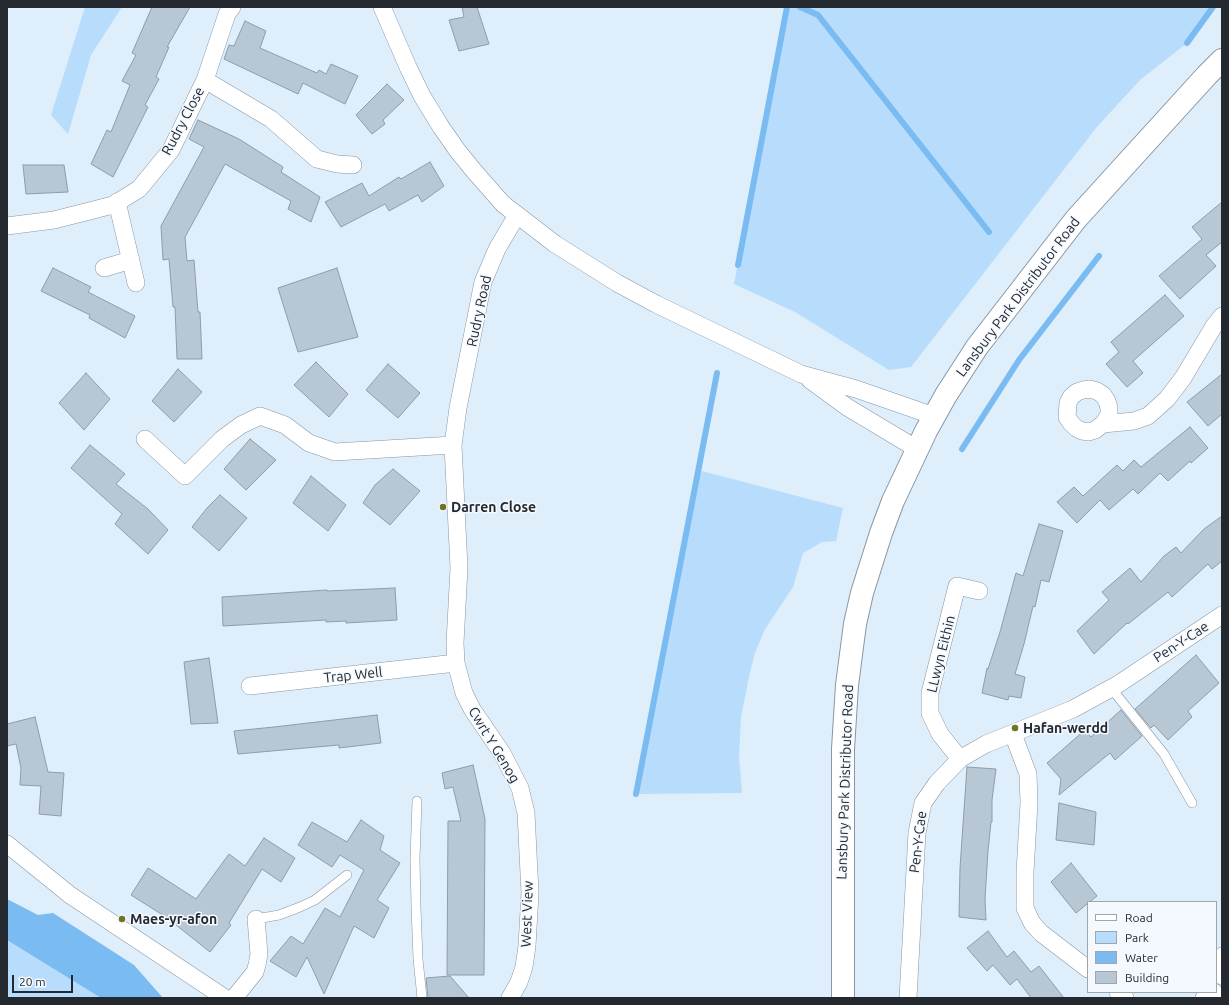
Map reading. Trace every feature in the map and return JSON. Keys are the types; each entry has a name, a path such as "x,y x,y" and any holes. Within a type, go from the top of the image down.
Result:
{"street":[{"name":"Rudry Close","path":"7,226 54,220 113,205 139,189 171,150 204,80 227,14 232,7"},
{"path":"382,7 408,68 422,96 441,127 474,171 504,204 517,215 555,244 617,283 656,304 801,374 847,407 917,449"},
{"name":"Lansbury Park Distributor Road","path":"843,998 843,750 847,685 853,639 862,593 893,501 934,416 977,347 1076,219 1222,60"},
{"path":"204,80 271,119 317,159 337,164 353,165"},
{"path":"117,202 136,283"},
{"name":"Rudry Road","path":"456,663 455,637 459,568 453,445 458,408 483,282 496,249 517,215"},
{"path":"104,268 131,260"},
{"path":"1104,424 1134,421 1148,416 1167,399 1183,378 1214,326 1222,316"},
{"path":"801,374 856,389 934,416"},
{"path":"145,439 185,476 222,439 241,425 260,416 285,425 309,443 335,452 453,445"},
{"name":"LLwyn Eithin","path":"960,759 940,734 930,713 930,693 957,586 979,591"},
{"name":"Pen-Y-Cae","path":"908,998 917,833 923,803 936,783 960,759 986,744 1073,709 1111,688 1222,615"},
{"name":"Trap Well","path":"250,686 456,663"},
{"name":"Cwrt Y Genog","path":"456,663 464,693 472,709 502,753 520,788 526,813 527,828"},
{"path":"1013,734 1028,774 1029,803 1024,872 1025,908 1032,923 1040,933 1087,967"},
{"name":"West View","path":"510,998 519,982 524,967 527,946 530,893 527,828"},
{"path":"7,844 70,895 225,998"},
{"path":"234,998 255,972 257,965 259,954 256,919"},
{"path":"1222,956 1220,961 1220,969 1222,976"}],"lane":[{"path":"1111,688 1164,754 1192,803"},
{"path":"417,801 416,907 418,959 422,998"},
{"path":"256,919 279,915 305,905 315,900 347,875"}],"green space":[{"path":"85,7 122,7 91,55 68,134 51,115"},
{"path":"787,7 1213,7 1187,43 1140,80 1096,128 911,367 889,370 795,312 734,284"},
{"path":"698,470 843,508 836,541 822,542 803,553 793,587 765,629 755,653 741,717 739,756 742,793 636,794"},
{"path":"7,940 38,959 101,998 7,998"}],"water":[{"path":"7,899 38,915 53,913 134,965 163,998 101,998 7,940"}],"building":[{"path":"152,7 190,7 167,47 169,47 156,77 159,79 145,105 148,107 113,177 91,164 107,130 111,132 130,85 122,81 136,55 132,53"},
{"path":"462,7 477,7 489,44 459,51 449,20 464,17"},
{"path":"245,21 266,31 260,48 317,73 319,70 326,74 331,64 358,76 345,104 303,83 298,94 224,59 229,45 234,46"},
{"path":"387,84 404,100 383,120 385,124 372,134 356,115"},
{"path":"198,120 239,139 283,167 281,172 320,197 311,222 288,209 291,201 225,164 185,237 187,261 194,260 198,312 200,312 202,359 177,359 175,307 173,307 169,259 163,260 161,226 204,147 189,139"},
{"path":"430,162 444,186 422,202 418,195 389,211 385,204 341,227 325,202 362,183 369,196 399,177 401,179"},
{"path":"23,165 64,165 68,192 26,194"},
{"path":"1222,202 1222,242 1206,255 1216,266 1180,299 1159,276 1202,239 1192,227"},
{"path":"53,268 91,287 88,292 135,316 125,338 89,318 90,315 41,291"},
{"path":"337,268 358,337 298,352 278,288"},
{"path":"1165,295 1184,316 1133,361 1143,373 1127,387 1106,364 1119,352 1111,342"},
{"path":"316,362 348,394 329,417 294,385"},
{"path":"388,364 420,393 398,418 366,390"},
{"path":"178,369 202,392 174,422 152,401"},
{"path":"86,373 110,399 84,430 59,403"},
{"path":"1222,374 1222,414 1208,426 1187,402"},
{"path":"1190,427 1208,448 1191,463 1190,461 1168,481 1160,473 1138,494 1133,489 1109,510 1100,500 1077,523 1057,502 1074,487 1083,496 1117,465 1123,471 1134,460 1141,467"},
{"path":"250,439 276,460 246,490 224,469"},
{"path":"90,445 125,474 116,484 148,509 168,530 148,554 115,524 122,514 71,468"},
{"path":"393,469 420,491 390,525 363,503 375,485"},
{"path":"311,476 346,505 328,531 293,503"},
{"path":"220,495 247,518 219,551 192,527 207,508"},
{"path":"1222,516 1222,561 1212,569 1208,564 1172,597 1168,592 1128,624 1127,623 1094,654 1077,631 1109,600 1102,592 1130,568 1141,582 1164,556 1176,547 1181,553 1204,529"},
{"path":"1039,524 1063,531 1049,582 1041,580 1035,607 1033,606 1015,674 1025,677 1021,698 1009,696 1008,700 982,693 987,668 988,669 1000,632 1016,573 1023,576"},
{"path":"395,588 397,620 346,623 346,621 326,622 326,620 223,626 222,597 327,590"},
{"path":"1196,655 1219,683 1188,711 1192,717 1168,740 1154,725 1151,728 1135,709"},
{"path":"209,658 218,723 191,724 184,662"},
{"path":"1121,710 1142,736 1115,760 1110,753 1059,795 1061,779 1047,763 1085,730 1091,737"},
{"path":"377,715 381,743 339,748 339,745 238,754 234,731"},
{"path":"35,717 48,772 64,773 61,816 39,814 41,786 20,785 21,768 16,744 7,746 7,724"},
{"path":"473,765 485,819 484,975 447,975 448,821 461,821 453,787 445,789 442,773"},
{"path":"967,767 996,769 988,851 985,899 986,920 959,917 960,868"},
{"path":"1059,803 1096,812 1094,845 1056,840"},
{"path":"361,820 384,836 380,850 400,863 377,900 389,908 374,938 354,926 324,994 307,957 296,977 270,961 291,936 303,944 325,908 340,917 364,870 340,855 332,867 298,845 312,822 347,842"},
{"path":"264,838 295,858 281,882 262,869 229,923 231,925 210,952 176,925 177,924 131,895 148,868 196,899 229,854 245,866"},
{"path":"1071,863 1097,896 1091,901 1087,901 1087,904 1076,913 1051,882"},
{"path":"988,931 1007,957 1014,951 1031,972 1039,966 1064,998 1031,998 1017,979 1010,985 993,965 987,971 967,948"},
{"path":"450,976 469,998 428,998 426,978"}],"waterway":[{"path":"738,265 787,7"},
{"path":"800,7 818,15 989,232"},
{"path":"1187,43 1213,7"},
{"path":"962,449 1019,360 1099,256"},
{"path":"636,794 717,373"}],"place":[{"name":"Darren Close","path":"443,507"},
{"name":"Hafan-werdd","path":"1015,728"},
{"name":"Maes-yr-afon","path":"122,919"}]}
